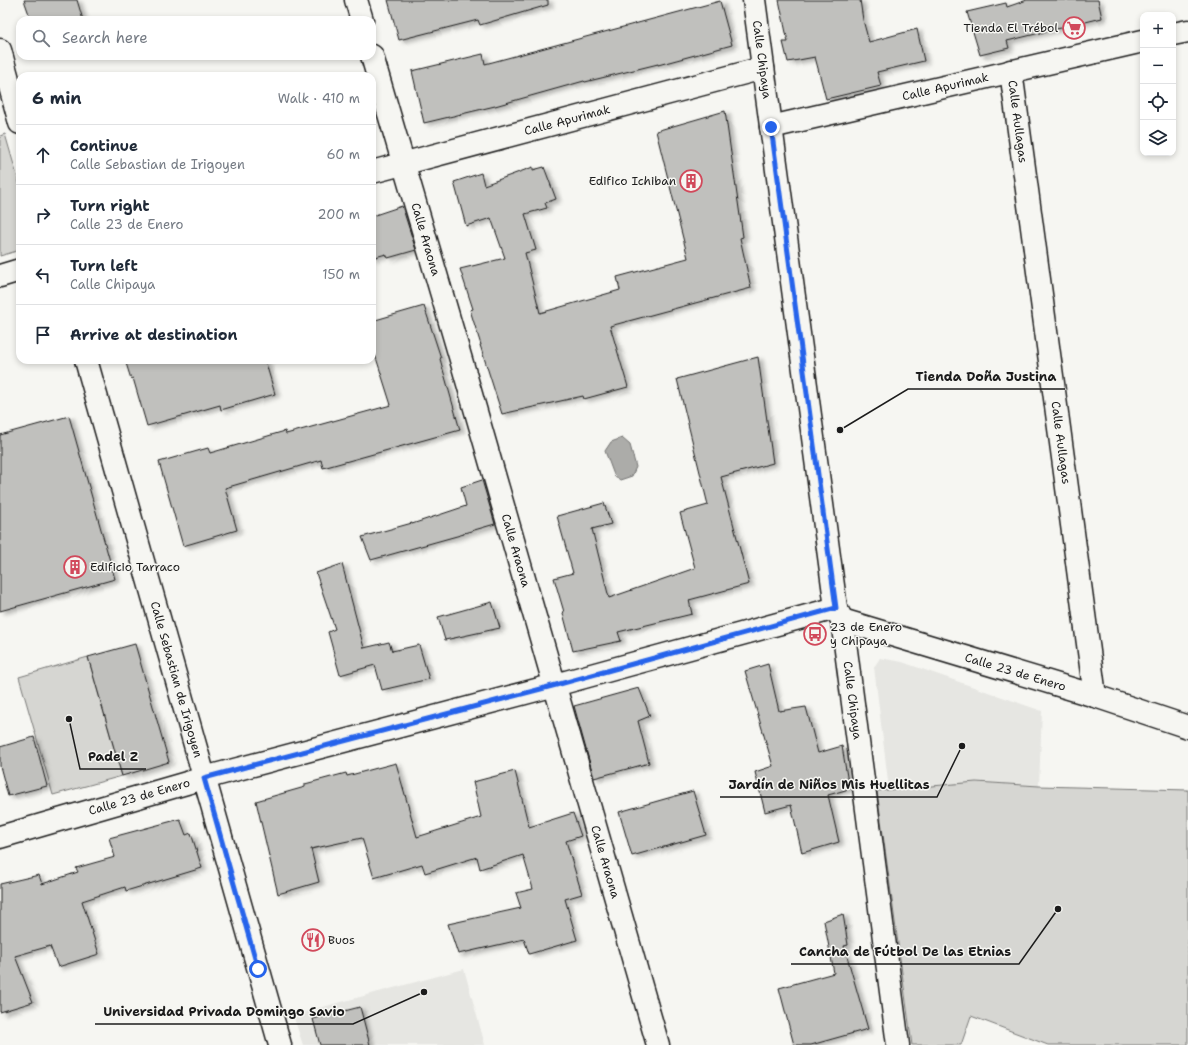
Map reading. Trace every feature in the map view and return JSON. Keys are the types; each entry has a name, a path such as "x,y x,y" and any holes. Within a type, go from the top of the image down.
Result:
{"street":[{"path":"356,0 361,16"},
{"name":"Calle Chipaya","path":"754,0 898,1045"},
{"path":"1176,33 1188,31"},
{"name":"Calle Apurimak","path":"771,127 1140,42"},
{"path":"0,50 16,108"},
{"name":"Calle Araona","path":"373,60 556,685 658,1045"},
{"name":"Calle Apurimak","path":"376,171 763,68"},
{"name":"Calle Aullagas","path":"1011,71 1095,696"},
{"path":"0,276 16,271"},
{"name":"Calle Sebastian de Irigoyen","path":"87,364 280,1045"},
{"name":"Calle 23 de Enero","path":"0,837 204,778 556,685 839,614 1188,727"}],"shaded area":[{"path":"5,134 16,172 16,251 0,256 0,136"},
{"path":"622,438 630,445 636,467 632,476 620,480 614,475 605,451 611,442"},
{"path":"88,657 122,776 53,795 19,677"},
{"path":"880,658 902,662 1042,711 1039,786 976,782 889,789 874,667"},
{"path":"976,782 1039,786 1188,790 1188,1045 1048,1045 971,1016 961,1045 912,1045 877,791"},
{"path":"464,969 485,1045 303,1045 293,1015"}],"building":[{"path":"24,0 77,0 82,16 30,16"},
{"path":"388,0 548,0 548,5 480,25 478,20 399,40"},
{"path":"779,0 860,0 863,20 869,42 917,29 924,61 877,72 881,86 826,99 815,57 788,62 783,42 788,42"},
{"path":"1027,0 1098,0 1102,18 1007,41 1009,48 980,55 967,12 1006,3 1007,7"},
{"path":"720,1 732,45 658,65 584,81 495,106 424,123 412,71 483,54 485,64"},
{"path":"725,111 743,237 740,238 751,288 610,326 628,387 584,399 583,396 502,414 480,345 470,310 473,309 460,269 505,258 491,218 466,226 454,182 481,173 484,185 533,167 533,170 544,167 556,199 545,203 547,208 525,214 536,250 525,253 540,313 620,290 617,277 688,258 656,131"},
{"path":"402,206 416,250 388,258 386,254 376,257 376,215"},
{"path":"424,306 441,358 440,359 460,430 323,468 321,460 225,488 237,530 183,546 159,462 208,448 210,453 285,431 286,434 391,405 376,358 376,320"},
{"path":"758,357 773,463 721,477 749,584 689,600 692,614 618,632 621,641 573,651 554,578 573,573 557,516 604,503 611,524 592,529 609,598 695,568 680,513 708,505 677,379"},
{"path":"126,364 266,364 275,394 221,410 220,405 147,426 133,378 131,379"},
{"path":"69,416 115,579 0,611 0,435"},
{"path":"482,480 495,524 371,560 362,537 412,524 466,506 461,487"},
{"path":"342,564 364,648 389,642 392,651 419,645 429,679 382,690 375,665 340,675 328,632 335,629 316,573"},
{"path":"492,602 500,628 445,640 438,617"},
{"path":"135,644 169,762 122,776 88,657"},
{"path":"768,664 779,711 806,707 818,753 842,746 849,789 828,795 839,842 802,853 791,805 765,812 755,772 773,766 745,671"},
{"path":"639,688 650,716 638,721 649,763 594,778 574,706"},
{"path":"34,737 47,786 8,796 0,766 0,747"},
{"path":"396,763 417,837 481,817 473,782 515,771 529,827 573,813 581,836 566,841 582,894 565,899 577,940 529,954 524,939 458,954 448,924 521,908 516,893 533,889 523,855 480,869 477,857 425,873 422,864 374,878 362,838 311,849 319,882 278,894 256,801 305,787 305,784 346,773 347,776"},
{"path":"693,791 706,835 632,856 619,812"},
{"path":"180,819 186,835 191,833 202,868 126,891 125,887 82,901 99,954 58,967 50,946 15,956 33,1002 0,1012 0,884 39,875 42,884 78,872 76,868 115,857 109,838"},
{"path":"843,914 848,945 844,946 868,1029 811,1045 794,1045 779,988 834,973 824,921"},
{"path":"360,1007 370,1045 320,1045 313,1019"}],"place":[{"name":"Tienda El Trébol","path":"1074,28"},
{"name":"Edifico Ichiban","path":"691,181"},
{"name":"Tienda Doña Justina","path":"840,430"},
{"name":"Edificio Tarraco","path":"75,567"},
{"name":"23 de Enero y Chipaya","path":"815,634"},
{"name":"Padel Z","path":"69,719"},
{"name":"Jardín de Niños Mis Huellitas","path":"962,746"},
{"name":"Cancha de Fútbol De las Etnias","path":"1058,909"},
{"name":"Buos","path":"313,940"},
{"name":"Universidad Privada Domingo Savio","path":"424,992"}],"route":[{"path":"258,969 204,778 556,685 836,608 771,127"}]}
